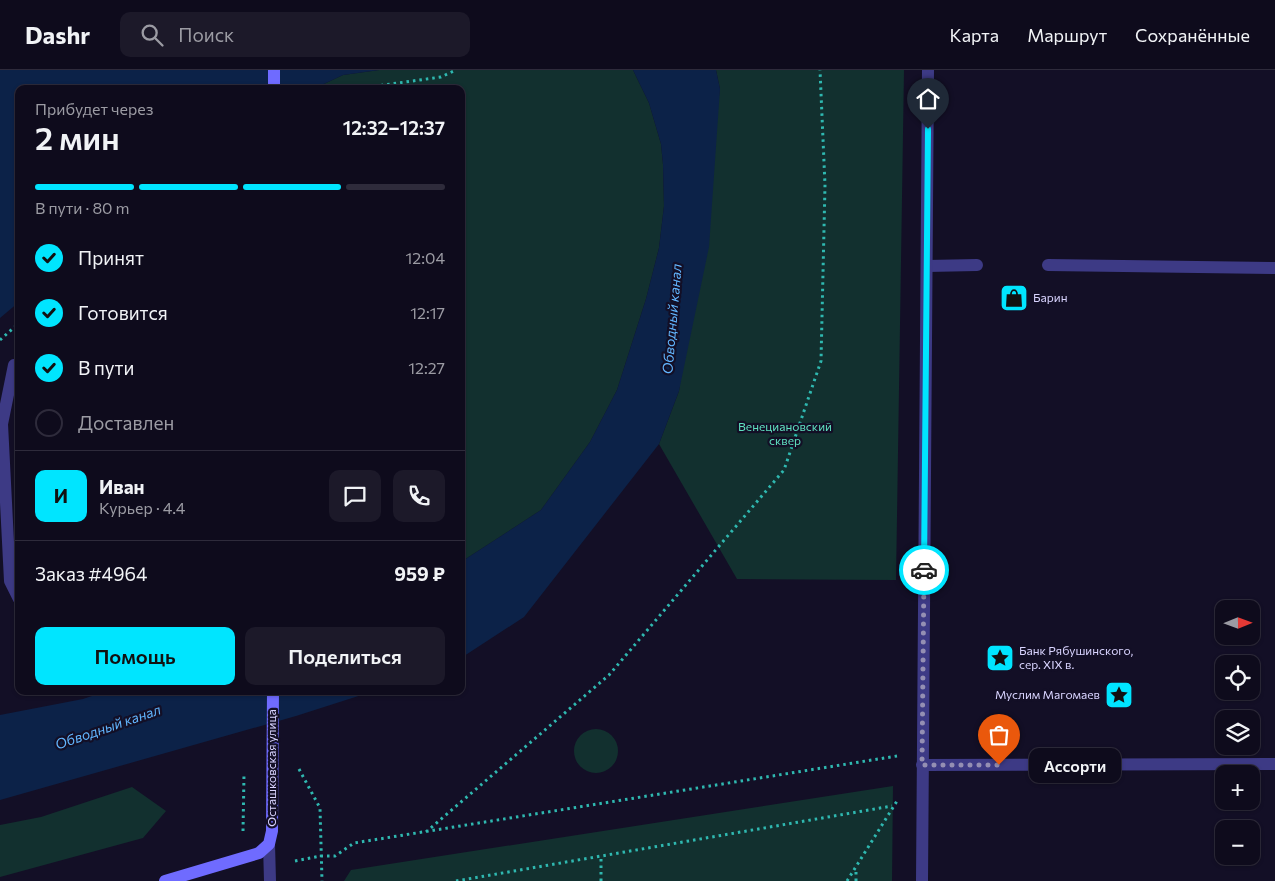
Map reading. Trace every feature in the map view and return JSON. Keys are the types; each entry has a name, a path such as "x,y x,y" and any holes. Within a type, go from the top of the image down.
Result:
{"street":[{"path":"274,70 274,85"},
{"path":"922,881 928,70"},
{"path":"926,266 977,265"},
{"path":"1048,265 1275,268"},
{"path":"14,366 2,424 10,581 15,591"},
{"name":"Осташковская улица","path":"269,844 272,831 273,695"},
{"path":"922,765 1275,764"},
{"path":"166,881 259,853 269,844"},
{"path":"269,844 270,881"}],"path":[{"path":"383,85 441,77 456,70"},
{"path":"426,832 609,675 784,470 821,361 825,185 820,70"},
{"path":"0,340 15,327"},
{"path":"270,866 321,856 336,856 354,843 901,755 922,765"},
{"path":"299,768 320,808 322,881"},
{"path":"242,858 244,769"},
{"path":"847,881 898,799"},
{"path":"456,881 893,806"},
{"path":"601,856 601,881"},
{"path":"856,867 856,881"}],"green space":[{"path":"379,70 633,70 649,103 661,144 664,206 659,248 646,299 617,390 590,442 541,510 465,559 465,85 322,85 343,75"},
{"name":"Венециановский сквер","path":"716,70 904,70 896,580 737,579 659,444 679,391 720,89"},
{"path":"596,729 608,733 614,739 618,751 614,763 608,769 596,773 584,769 578,763 574,751 578,739 584,733"},
{"path":"893,786 892,881 344,881 351,870"},
{"path":"132,787 166,811 143,838 0,877 0,825 41,817"}],"water":[{"path":"0,70 379,70 343,75 322,85 15,85 15,305 0,318"},
{"name":"Обводный канал","path":"633,70 716,70 720,89 709,247 679,391 659,444 524,617 465,655 465,559 541,510 590,442 617,390 646,299 659,248 664,206 661,144 649,103"},
{"name":"Обводный канал","path":"95,695 362,695 296,716 0,800 0,715"}],"way so far":[{"path":"924,570 922,765 999,765"}],"place":[{"name":"Барин","path":"1014,298"},
{"name":"Банк Рябушинского, сер. XIX в.","path":"1000,658"},
{"name":"Муслим Магомаев","path":"1119,695"},
{"name":"Ассорти","path":"999,765"}],"route":[{"path":"924,570 928,129"}]}
